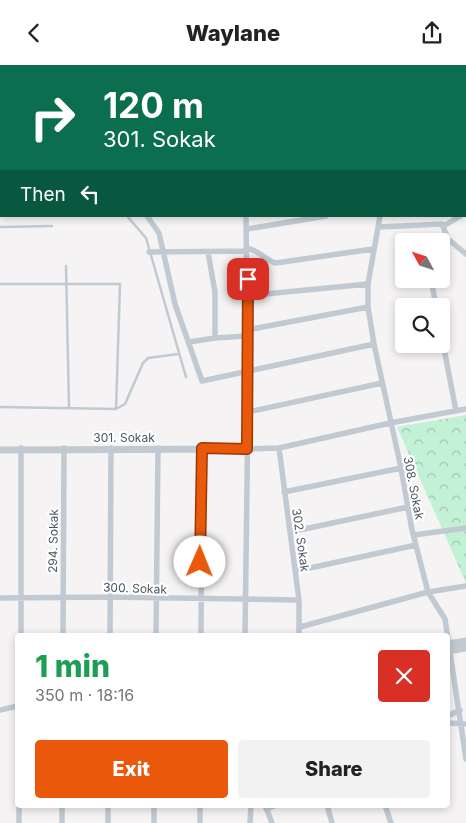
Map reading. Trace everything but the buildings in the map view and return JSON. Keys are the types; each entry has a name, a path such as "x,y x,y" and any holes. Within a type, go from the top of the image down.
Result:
{"street":[{"path":"148,217 159,233 175,304 202,381 374,344"},
{"path":"245,633 248,412 246,217"},
{"path":"247,229 320,217"},
{"name":"308. Sokak","path":"380,217 368,284 368,307 416,545 428,592 445,619 447,633"},
{"path":"379,227 436,224 444,226 458,217"},
{"path":"444,226 448,239 466,254"},
{"path":"149,252 208,252 247,249 261,253 268,261 276,263 373,249"},
{"path":"208,252 215,292 215,339"},
{"path":"248,293 265,294 368,284"},
{"path":"189,342 247,333 368,307"},
{"path":"445,353 456,411"},
{"path":"248,412 382,383"},
{"path":"247,449 279,448 390,423 466,409"},
{"name":"301. Sokak","path":"0,450 64,448 247,449"},
{"name":"294. Sokak","path":"62,633 64,448"},
{"path":"110,633 111,448"},
{"path":"156,633 158,448"},
{"path":"201,633 202,448"},
{"name":"302. Sokak","path":"279,448 296,571 299,600 298,633"},
{"path":"21,449 21,633"},
{"path":"284,492 401,468"},
{"path":"290,532 408,507"},
{"path":"414,535 466,528"},
{"path":"296,571 416,545"},
{"path":"300,627 428,592 466,586"},
{"name":"300. Sokak","path":"0,598 110,597 200,600 299,600"},
{"path":"450,647 466,641"},
{"path":"450,647 466,648"},
{"name":"308. Sokak","path":"450,653 464,724 466,759"},
{"path":"0,710 15,707"},
{"path":"450,714 460,710"},
{"path":"450,723 464,724"},
{"path":"19,823 20,808"},
{"path":"62,808 62,823"},
{"path":"108,808 108,823"},
{"path":"154,808 154,823"},
{"path":"200,808 200,823"},
{"path":"250,823 252,808"},
{"path":"266,808 272,823"},
{"path":"328,808 332,823"},
{"path":"386,808 391,823"}],"lane":[{"path":"128,217 146,238 186,377"},
{"path":"0,227 52,226"},
{"path":"66,266 69,408"},
{"path":"0,284 120,284 116,409"},
{"path":"0,407 116,409 125,404 143,363 148,358 178,354"}],"green space":[{"path":"466,415 466,583 397,427"}],"route":[{"path":"200,562 202,448 247,449 248,279"}]}
